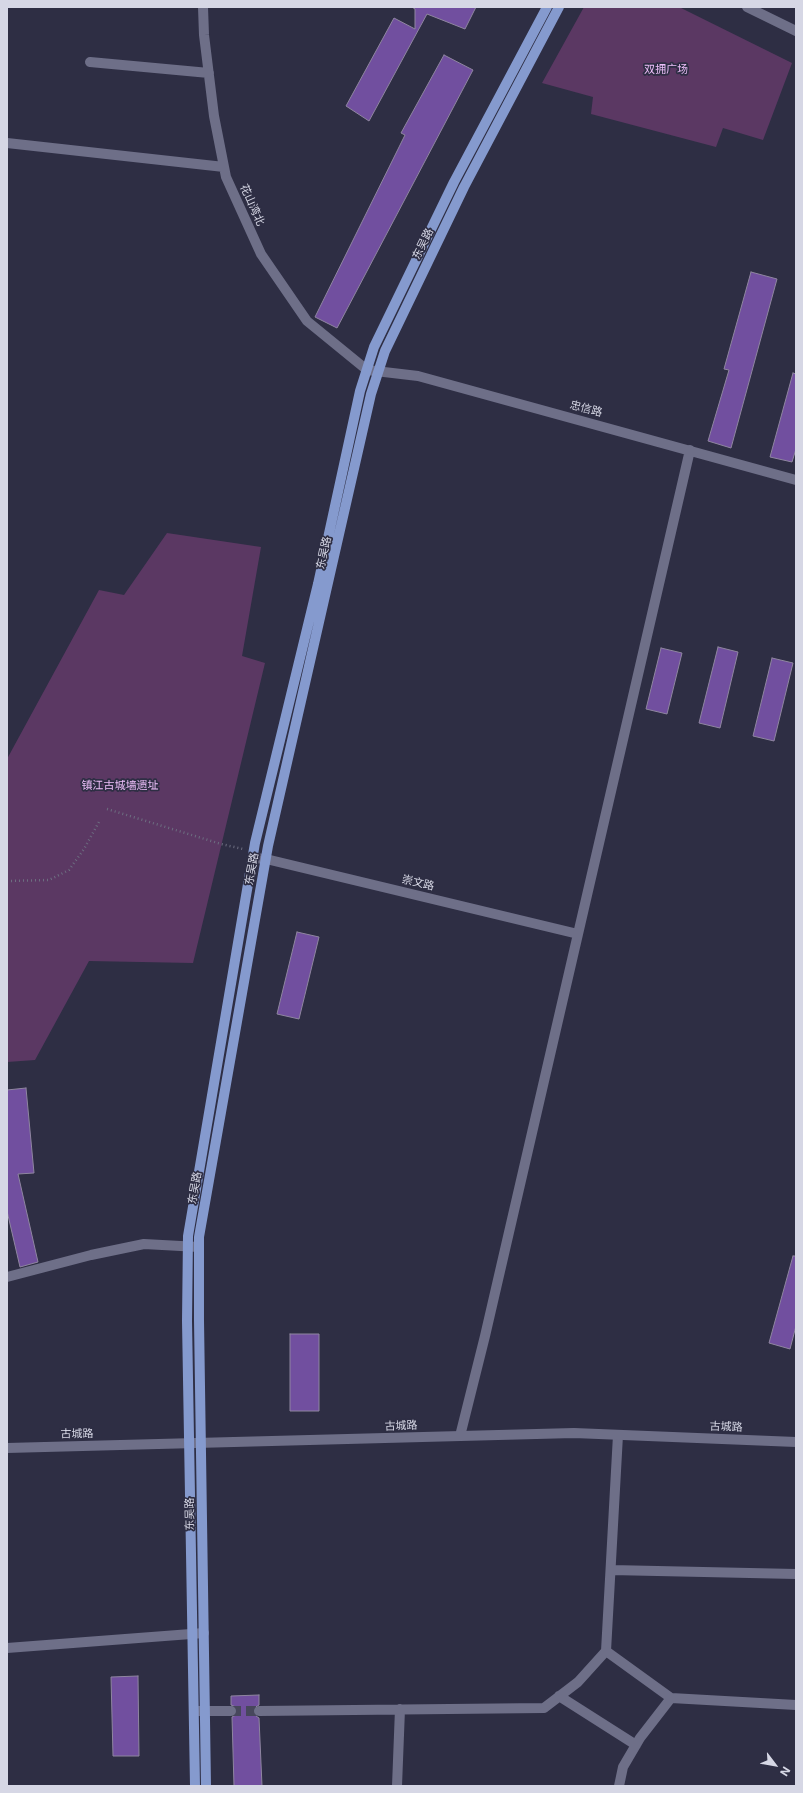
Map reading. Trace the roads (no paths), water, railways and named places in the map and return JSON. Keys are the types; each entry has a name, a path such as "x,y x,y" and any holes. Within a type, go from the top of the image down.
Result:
{"main road":[{"name":"东吴路","path":"195,1786 189,1444 188,1236 253,854 318,584 360,391 374,347 454,182 547,7"},
{"name":"东吴路","path":"206,1786 200,1443 199,1237 266,859 371,394 385,351 464,187 559,7"}],"street":[{"name":"花山湾北","path":"203,7 214,116 226,177 261,254 308,321 367,370"},
{"path":"747,7 796,31"},
{"path":"90,62 209,73"},
{"path":"7,143 224,167"},
{"name":"忠信路","path":"367,370 418,376 796,480"},
{"path":"460,1436 489,1321 690,450"},
{"name":"崇文路","path":"253,854 266,859 578,934"},
{"path":"7,1278 91,1255 144,1244 199,1247"},
{"name":"古城路","path":"7,1448 574,1433 796,1442"},
{"path":"259,1710 544,1708 578,1682 606,1652 618,1435"},
{"path":"611,1570 796,1574"},
{"path":"7,1648 204,1633"},
{"path":"606,1652 671,1698 796,1705"},
{"path":"559,1696 636,1745"},
{"path":"619,1786 622,1767 636,1745 671,1698"},
{"path":"397,1786 400,1709"},
{"path":"194,1711 231,1711"}],"tunnel":[{"path":"231,1711 259,1711"}],"park label":[{"name":"双拥广场","path":"666,70"},
{"name":"镇江古城墙遗址","path":"120,786"}]}
